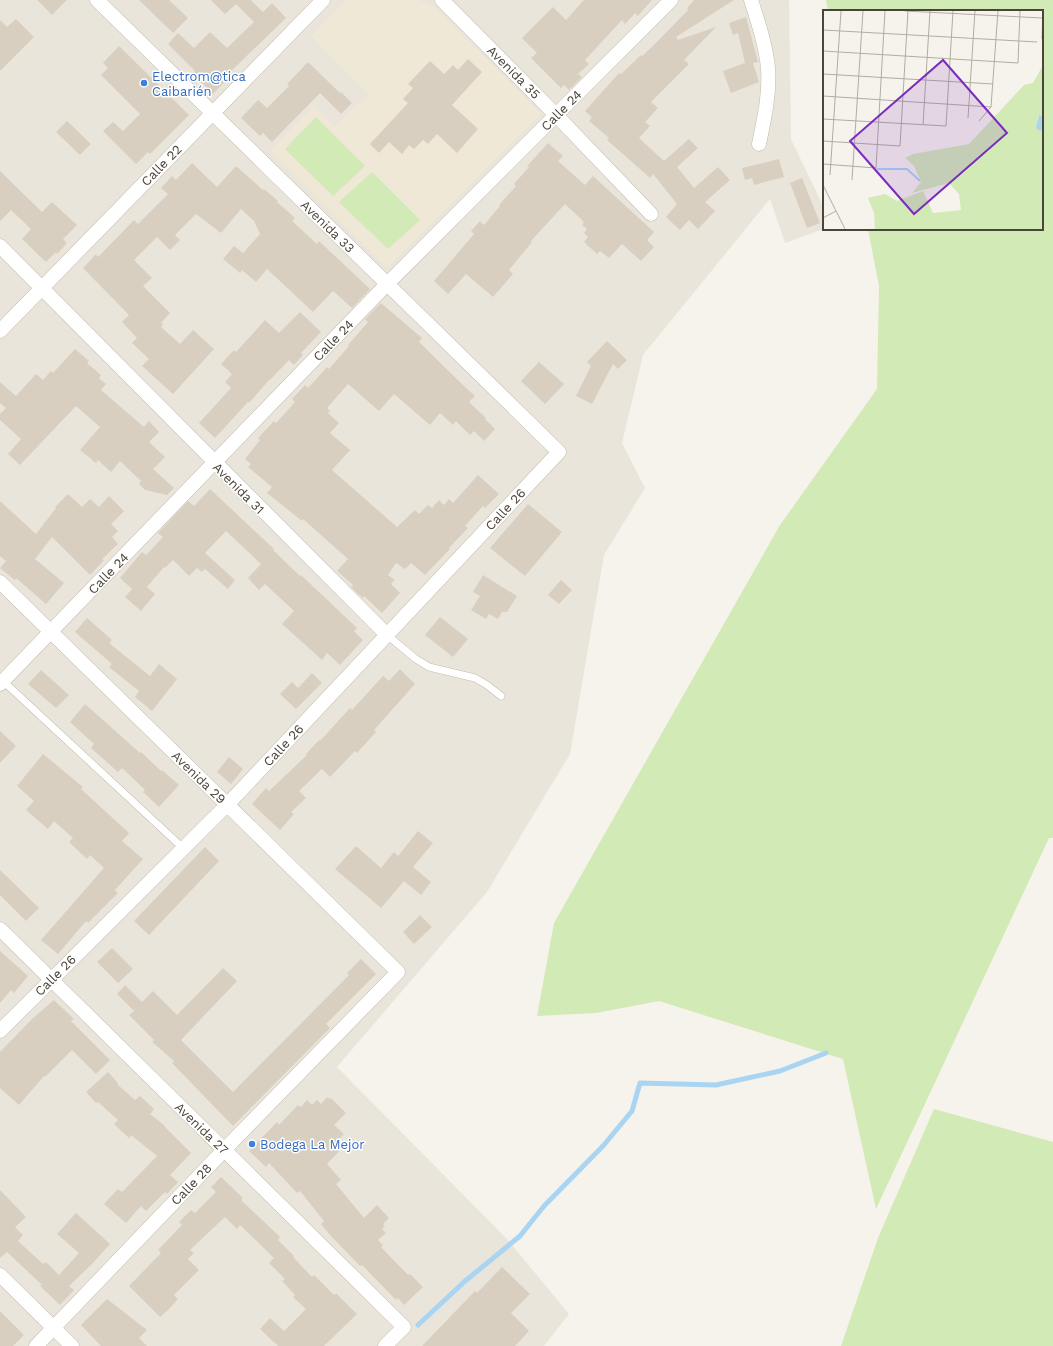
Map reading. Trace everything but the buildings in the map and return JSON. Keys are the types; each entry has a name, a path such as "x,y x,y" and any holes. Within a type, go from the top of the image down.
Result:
{"street":[{"name":"Avenida 33","path":"97,0 559,452"},
{"name":"Calle 22","path":"0,331 323,0"},
{"name":"Avenida 35","path":"442,0 556,115 651,214"},
{"name":"Calle 24","path":"2,682 388,284 671,0"},
{"path":"751,0 762,38 768,68 767,104 759,144"},
{"name":"Avenida 31","path":"0,246 387,635"},
{"name":"Calle 26","path":"0,1031 227,805 559,452"},
{"name":"Avenida 29","path":"0,582 398,972"},
{"name":"Avenida 27","path":"0,930 404,1327 385,1346"},
{"name":"Calle 28","path":"36,1346 224,1150 398,972"},
{"path":"0,1275 72,1346"}],"lane":[{"name":"Avenida 31","path":"387,635 416,659 429,667 475,678 501,696"},
{"path":"2,682 183,848"}],"shaded area":[{"path":"0,0 789,0 791,139 823,206 823,229 785,243 770,199 643,355 622,443 645,488 604,555 570,754 487,892 337,1067 507,1239 569,1314 544,1346 0,1346"},
{"path":"347,0 418,0 434,7 541,114 387,268 270,150 314,106 335,127 369,94 311,36"}],"green space":[{"path":"826,0 1053,0 1053,838 1049,838 876,1209 843,1059 659,1001 596,1013 537,1016 554,923 780,525 877,389 879,286 868,230 1043,230 1043,10 828,10"},
{"path":"316,117 365,166 333,196 285,149"},
{"path":"372,172 420,220 388,249 339,202"},
{"path":"934,1109 1053,1142 1053,1346 841,1346 878,1238"}],"waterway":[{"path":"418,1325 464,1282 520,1236 544,1206 603,1146 632,1111 640,1083 716,1085 780,1071 826,1053"}],"place":[{"name":"Electrom@tica Caibarién","path":"144,83"},
{"name":"Bodega La Mejor","path":"252,1144"}]}
